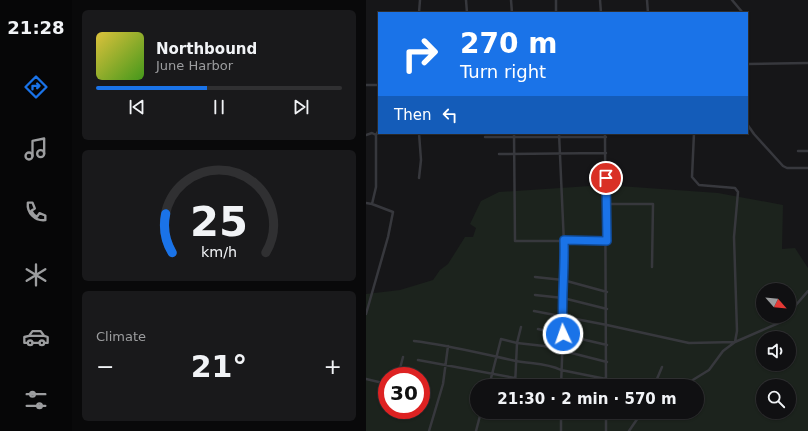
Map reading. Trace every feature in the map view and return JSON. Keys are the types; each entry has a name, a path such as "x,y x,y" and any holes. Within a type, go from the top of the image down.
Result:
{"street":[{"path":"419,12 420,0"},
{"path":"466,0 467,12"},
{"path":"511,0 512,12"},
{"path":"556,0 556,12"},
{"path":"600,0 601,12"},
{"path":"648,0 648,12"},
{"path":"732,0 742,12"},
{"path":"748,64 808,63"},
{"path":"366,85 378,85"},
{"path":"748,125 783,166 787,168 808,168"},
{"path":"372,204 376,187 376,135 378,132"},
{"path":"419,134 421,160 419,178"},
{"path":"559,134 565,266 563,280 563,334 560,379"},
{"path":"485,136 559,134 605,135 608,345 607,378"},
{"path":"694,134 692,177 699,185 735,188 738,192 734,237 737,331 735,342"},
{"path":"366,135 376,135"},
{"path":"514,135 515,241 607,241"},
{"path":"798,151 808,151"},
{"path":"499,154 606,153"},
{"path":"366,203 393,212 388,237 366,315"},
{"path":"606,204 653,204 652,267"},
{"path":"535,277 563,280 607,292"},
{"path":"796,305 808,291"},
{"path":"535,294 563,298 607,309"},
{"path":"534,311 692,343 735,342"},
{"path":"694,379 709,370 723,351 735,342 779,323"},
{"path":"516,378 518,361 517,343 521,327"},
{"path":"538,329 608,345"},
{"path":"490,379 501,339 517,343 544,346 607,362"},
{"path":"414,341 448,346 518,361 553,366 561,370 611,379"},
{"path":"429,431 443,384 448,346"},
{"path":"400,367 403,357"},
{"path":"418,360 521,379"},
{"path":"657,379 662,367"},
{"path":"366,379 378,382"},
{"path":"476,431 479,419"},
{"path":"561,419 561,431"},
{"path":"606,419 606,431"},
{"path":"629,431 637,419"}],"shaded area":[{"path":"605,185 718,193 783,205 782,249 795,248 808,268 808,431 366,431 366,294 400,290 433,280 440,270 448,264 465,237 473,237 476,228 470,224 481,201 499,192"}],"route":[{"path":"563,334 563,280 565,266 564,240 607,241 606,178"}]}
